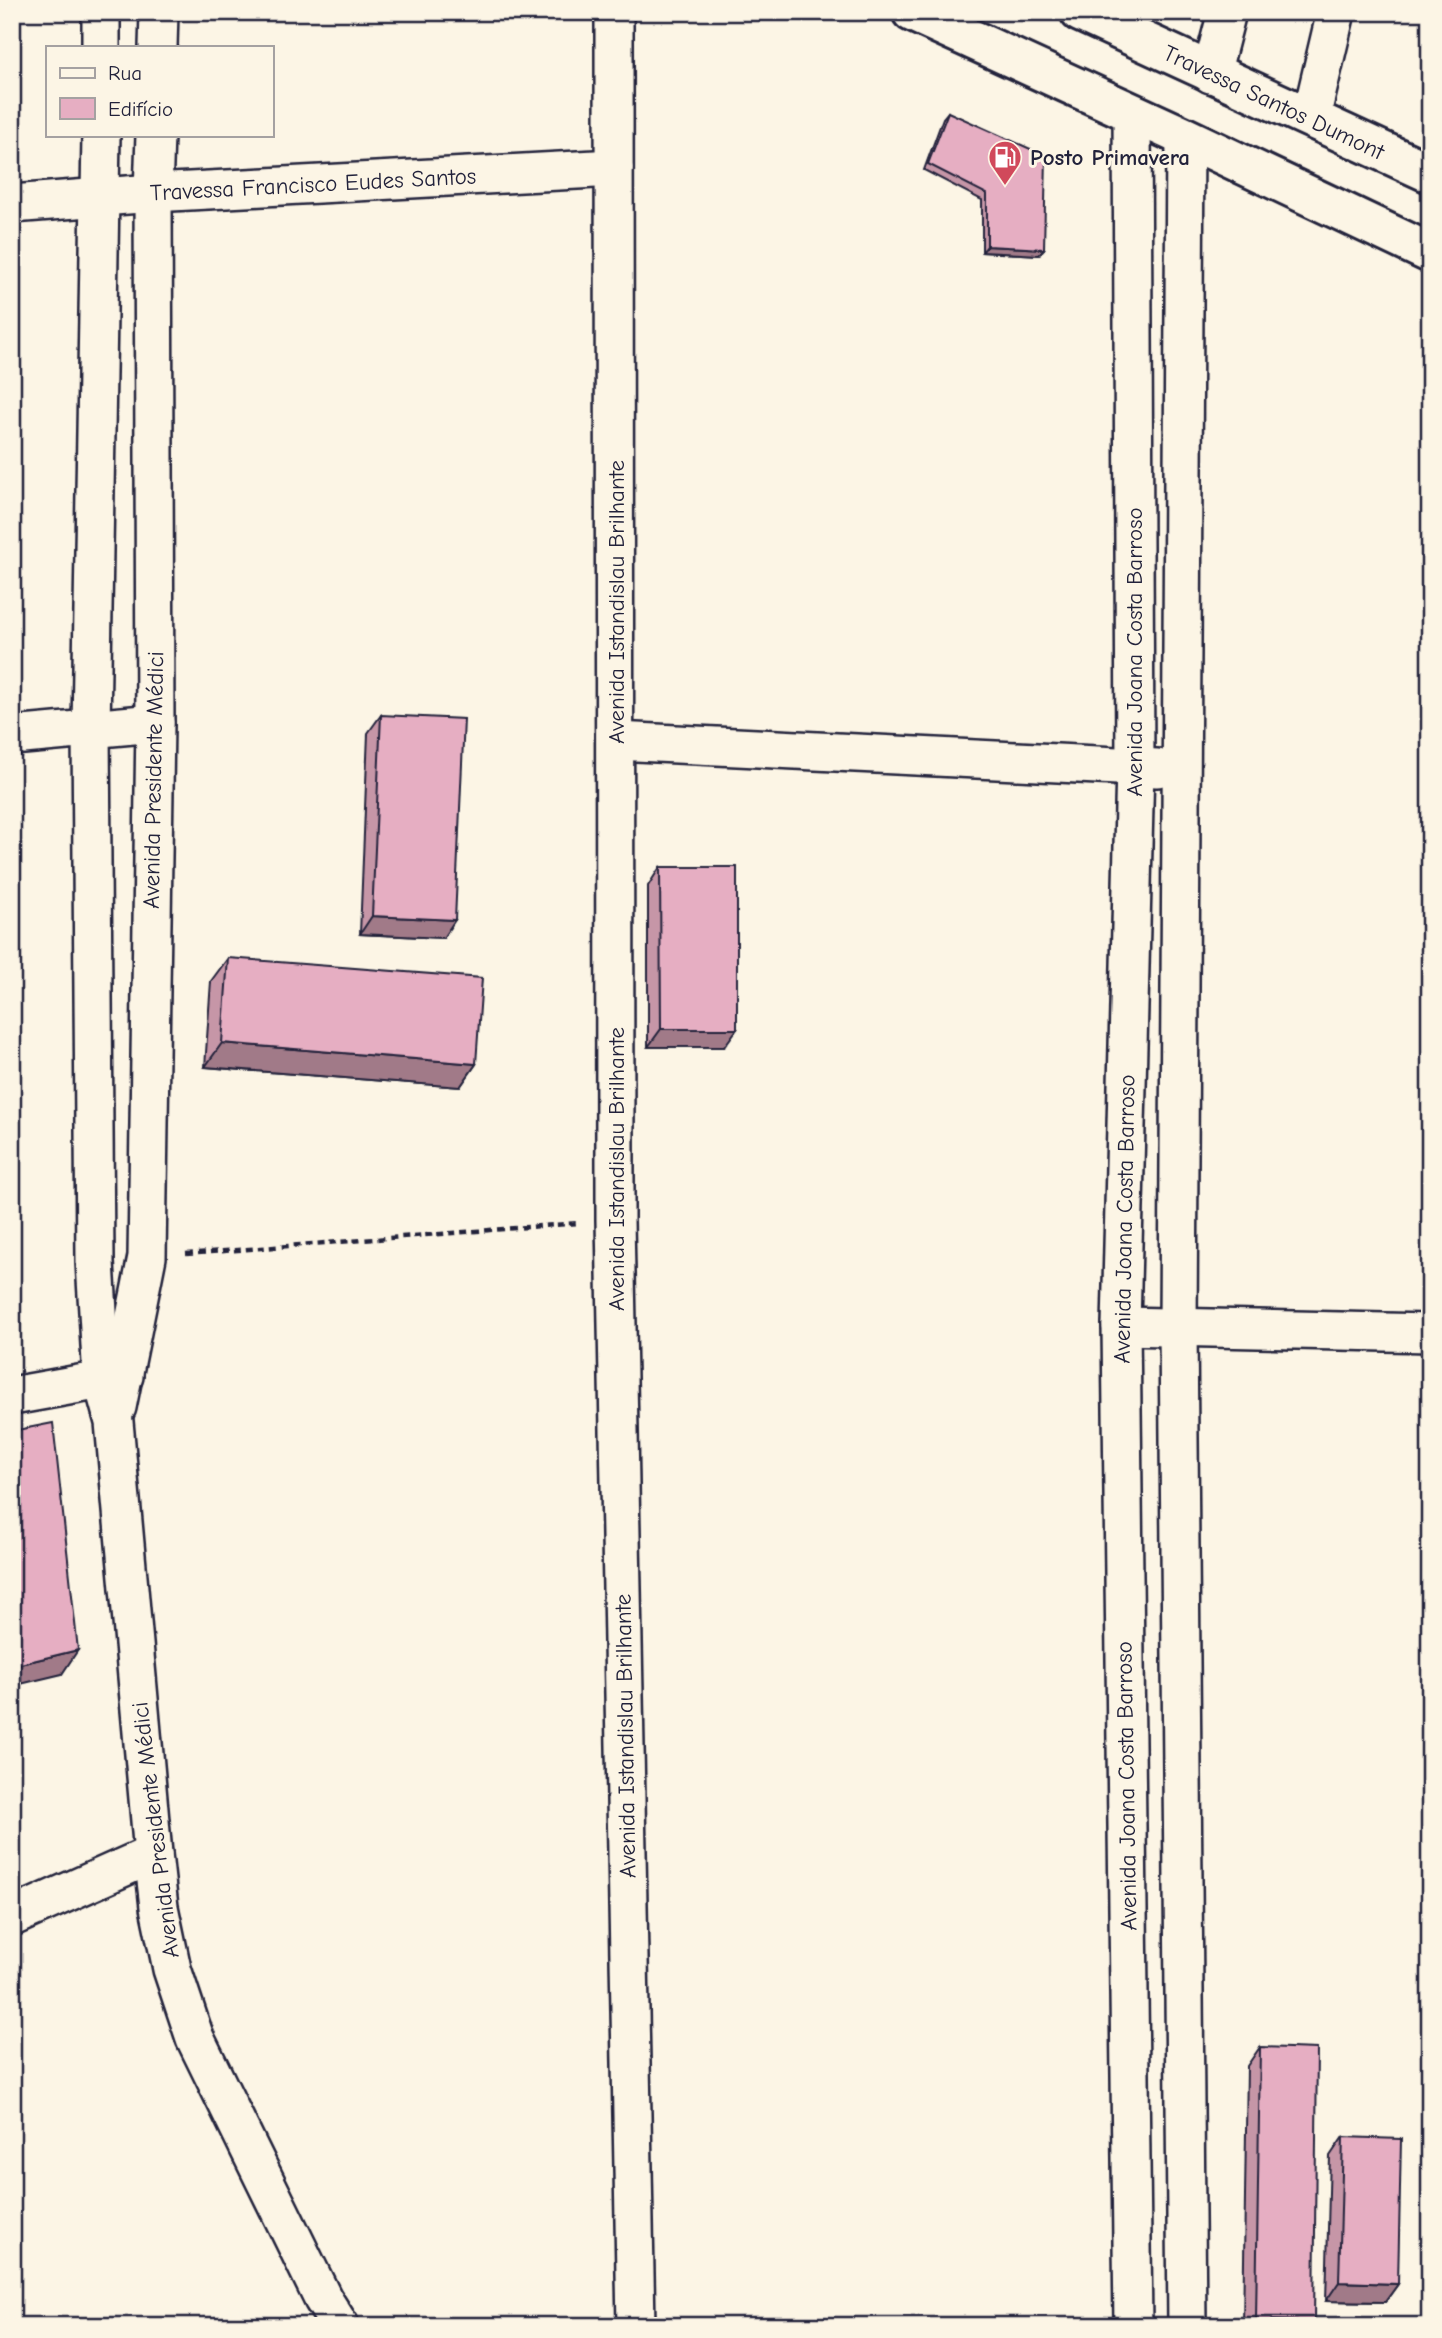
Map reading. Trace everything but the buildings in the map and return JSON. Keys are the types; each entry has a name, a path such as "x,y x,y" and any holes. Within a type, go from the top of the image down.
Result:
{"main road":[{"path":"912,12 1430,253"},
{"name":"Travessa Santos Dumont","path":"1080,12 1430,173"}],"street":[{"path":"101,46 102,12"},
{"path":"158,46 159,12"},
{"name":"Avenida Istandislau Brilhante","path":"614,12 615,1220 636,2326"},
{"path":"1211,74 1227,12"},
{"path":"1311,118 1336,12"},
{"name":"Avenida Joana Costa Barroso","path":"1132,113 1135,766 1121,1326 1133,2326"},
{"name":"Avenida Presidente Médici","path":"101,136 91,728 95,1262 113,1378 114,1422 152,1854 159,1907 172,1969 195,2038 323,2299 340,2326"},
{"name":"Avenida Presidente Médici","path":"113,1378 147,1257 155,723 155,136"},
{"path":"1185,137 1178,1328 1187,2326"},
{"name":"Travessa Francisco Eudes Santos","path":"12,204 101,196 614,168"},
{"path":"12,737 155,723"},
{"path":"616,741 1135,766 1182,771"},
{"path":"1121,1326 1430,1333"},
{"path":"12,1396 113,1378"},
{"path":"12,1917 152,1854"}],"path":[{"path":"147,1257 615,1220"}],"place":[{"name":"Posto Primavera","path":"1005,187"}]}
